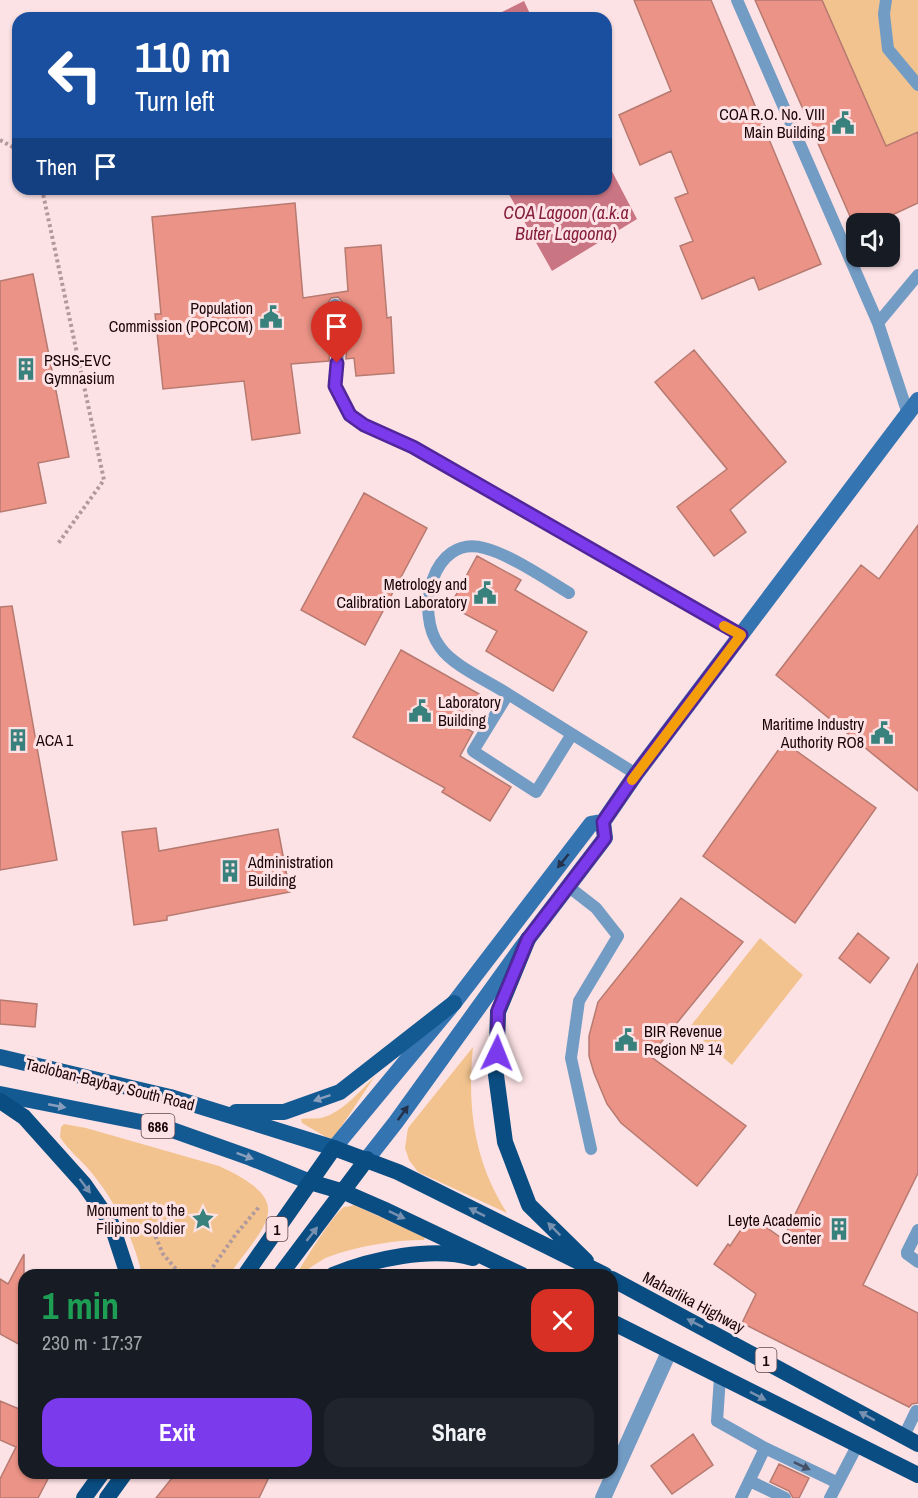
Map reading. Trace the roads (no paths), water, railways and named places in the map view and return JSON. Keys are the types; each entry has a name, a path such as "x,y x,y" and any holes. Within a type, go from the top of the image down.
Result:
{"highway":[{"path":"528,939 498,1011 496,1074 505,1142 529,1205 596,1269"},
{"path":"0,1101 24,1117 84,1184 111,1223 126,1269"},
{"path":"511,1269 344,1192 310,1182 334,1148 398,1172 592,1269"},
{"path":"344,1192 367,1159"},
{"name":"1","path":"249,1269 310,1182"},
{"name":"1","path":"285,1269 344,1192"},
{"path":"348,1269 406,1255 461,1254 509,1269"},
{"name":"Maharlika Highway","path":"618,1282 911,1440"},
{"name":"1","path":"618,1325 918,1475"},
{"path":"84,1498 98,1479"},
{"path":"107,1498 121,1479"}],"main road":[{"name":"686","path":"367,1159 605,838 603,822 636,774 918,400"},
{"name":"686","path":"220,1113 334,1148 454,1003 591,824 603,822"},
{"name":"686","path":"220,1113 285,1112 340,1092 454,1003"},
{"name":"Tacloban-Baybay South Road","path":"0,1057 121,1085 220,1113"},
{"name":"Tacloban-Baybay South Road","path":"0,1094 160,1126 251,1158 310,1182"}],"street":[{"path":"618,1465 669,1352"},
{"path":"603,1498 612,1479"}],"lane":[{"path":"737,0 878,323 908,414"},
{"path":"886,0 884,14 888,49 918,85"},
{"path":"878,323 918,275"},
{"path":"335,306 339,340 335,386 350,415 364,425 413,447 741,635"},
{"path":"569,593 527,568 484,548 469,547 447,556 435,573 428,593 428,620 432,635 440,649 463,666 636,774"},
{"path":"508,694 473,751 536,792 572,734"},
{"path":"569,887 597,908 618,936 579,1001 571,1058 591,1149"},
{"path":"918,1230 907,1254 918,1262"},
{"path":"720,1377 717,1421 765,1448 838,1483"},
{"path":"911,1440 916,1410"},
{"path":"830,1498 857,1446"},
{"path":"741,1498 765,1448"},
{"path":"750,1481 785,1498"}],"water":[{"path":"524,1 529,12 502,12"},
{"name":"COA Lagoon (a.k.a Buter Lagoona)","path":"612,171 637,219 552,271 509,195 612,195"}],"place":[{"name":"COA R.O. No. VIII Main Building","path":"843,123"},
{"name":"Population Commission (POPCOM)","path":"271,317"},
{"name":"PSHS-EVC Gymnasium","path":"26,369"},
{"name":"Metrology and Calibration Laboratory","path":"485,593"},
{"name":"Laboratory Building","path":"420,711"},
{"name":"Maritime Industry Authority RO8","path":"882,733"},
{"name":"ACA 1","path":"18,740"},
{"name":"Administration Building","path":"230,871"},
{"name":"BIR Revenue Region № 14","path":"626,1040"},
{"name":"Monument to the Filipino Soldier","path":"203,1219"},
{"name":"Leyte Academic Center","path":"839,1229"}]}
